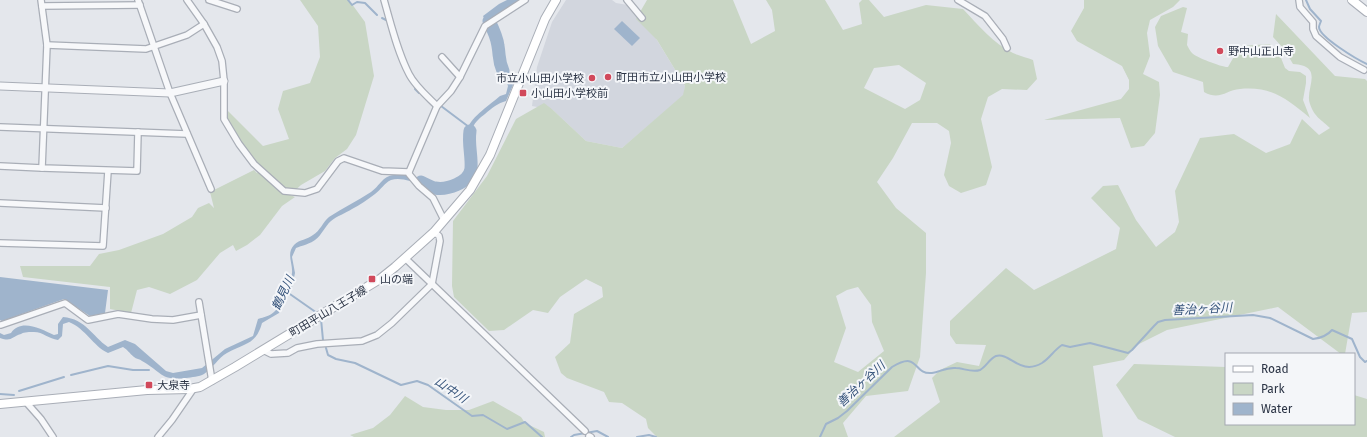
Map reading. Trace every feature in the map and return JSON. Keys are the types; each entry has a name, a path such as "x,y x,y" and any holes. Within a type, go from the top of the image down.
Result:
{"main road":[{"name":"町田平山八王子線","path":"0,404 147,390 200,387 380,279 434,232 470,190 490,155 545,19 556,0"},
{"path":"1352,0 1367,12"}],"street":[{"path":"187,0 204,24 217,47 222,61 224,81 224,119 239,144 254,164 284,191 305,193 317,189 338,161 344,158 382,171 409,173 419,186 433,198 444,220"},
{"path":"209,0 236,9"},
{"path":"384,0 391,25 409,74 419,88 437,106"},
{"path":"409,173 437,106 451,91 460,77 487,25 526,0"},
{"path":"627,0 642,18"},
{"path":"958,0 985,16 1003,39 1007,48"},
{"path":"1299,0 1300,7 1313,22 1313,29 1316,36 1340,57 1364,70"},
{"path":"42,168 47,44 42,3 139,2 153,47 170,93 211,189"},
{"path":"47,44 146,49 187,35 204,24"},
{"path":"442,57 460,77"},
{"path":"0,86 170,93 224,81"},
{"path":"0,127 187,134"},
{"path":"0,166 137,171 138,132"},
{"path":"0,243 103,246 108,170"},
{"path":"0,203 106,208"},
{"path":"263,350 271,354 288,353 297,348 317,344 354,342 370,338 392,324 432,284 440,241 439,236 434,232"},
{"path":"405,258 585,431"},
{"path":"199,302 212,381"},
{"path":"0,325 65,303 88,320 118,314 152,319 173,320 201,315"},
{"path":"158,437 172,420 194,388"},
{"path":"26,402 41,419 53,437"}],"shaded area":[{"name":"町田市立小山田小学校","path":"566,0 612,0 616,3 628,5 655,37 685,86 684,95 622,148 586,141 553,110 532,106 537,67 552,22"}],"green space":[{"path":"300,0 349,0 365,22 374,76 356,135 347,149 335,158 325,171 301,185 290,195 295,197 282,206 260,235 236,251 233,245 220,253 197,280 170,294 149,287 137,290 131,313 110,309 110,287 23,277 20,266 90,266 99,254 119,250 163,234 192,217 198,208 209,203 214,208 210,192 254,170 257,173 262,169 228,125 228,111 263,146 289,139 278,109 283,91 310,83 320,57 318,26"},
{"path":"647,0 733,0 751,44 775,31 772,10 766,0 825,0 843,30 862,24 859,3 862,0 869,0 884,17 926,5 963,9 999,44 1013,53 1033,60 1037,79 1027,90 1002,89 988,97 981,119 992,167 986,185 961,193 949,186 944,175 951,143 949,131 937,123 912,123 893,158 877,182 896,208 926,233 926,273 920,357 908,391 866,396 843,423 848,437 657,437 648,428 646,419 622,403 609,402 604,392 567,378 561,373 555,357 570,343 574,314 603,297 602,287 586,279 560,297 548,313 533,310 504,330 489,331 454,297 452,286 453,221 487,176 516,119 544,103 586,141 622,148 683,95 685,86 657,40 636,19","holes":["899,65 926,83 920,100 905,109 864,88 874,68","858,287 871,305 872,322 884,351 858,372 834,362 846,328 836,296 847,290"]},
{"path":"1084,0 1180,0 1173,7 1150,20 1147,33 1150,56 1143,74 1159,82 1160,95 1155,133 1144,146 1131,148 1120,118 1044,120 1121,99 1129,89 1129,80 1122,66 1077,41 1071,31 1084,8"},
{"path":"1183,7 1187,8 1181,32 1188,34 1187,45 1194,55 1221,66 1228,67 1240,46 1270,44 1281,58 1285,68 1289,71 1300,72 1306,76 1303,100 1310,118 1294,105 1270,92 1240,89 1214,95 1204,92 1203,82 1173,72 1158,46 1155,27 1161,16"},
{"path":"1276,14 1335,76 1365,79 1367,81 1367,312 1352,313 1345,353 1340,353 1278,307 1167,330 1137,345 1124,360 1093,366 1103,437 894,437 940,402 932,378 940,370 957,362 979,366 986,345 956,344 950,335 950,321 1006,268 1034,290 1116,249 1120,228 1091,198 1103,186 1118,185 1136,220 1156,247 1175,232 1179,222 1175,191 1200,138 1234,134 1266,153 1290,144 1302,119 1319,135 1330,128 1316,115 1310,104 1309,92 1312,79 1309,69 1293,64 1284,49 1273,37"},
{"path":"1134,364 1225,367 1225,425 1355,425 1355,395 1367,399 1367,437 1175,437 1138,419 1116,385"},
{"path":"405,396 423,407 446,410 469,410 493,401 521,417 525,423 544,432 545,437 354,437 350,435 373,428 390,415"}],"water":[{"path":"507,0 520,0 490,19 492,25 499,34 501,43 501,58 513,85 506,101 498,104 490,110 475,123 473,127 470,142 470,173 464,186 457,191 448,192 439,191 409,181 399,179 391,180 364,202 333,219 315,240 296,248 292,257 295,273 292,287 279,313 262,323 257,336 253,340 224,355 204,374 177,379 166,377 141,360 135,358 123,347 108,353 75,325 69,322 63,324 62,336 58,340 34,332 27,332 9,339 0,338 0,333 4,335 11,333 20,326 26,325 54,335 58,334 58,324 63,317 71,318 83,324 108,347 125,340 135,344 166,371 173,373 202,368 225,349 253,336 258,319 274,312 280,305 285,294 292,273 290,252 292,248 296,243 308,238 320,229 329,217 374,190 384,179 390,176 408,175 436,187 447,189 458,186 463,181 466,175 467,167 466,142 468,128 477,115 500,96 506,94 508,86 498,61 498,42 483,16"},
{"path":"622,21 640,38 632,46 614,29"},
{"path":"0,277 108,290 105,313 90,316 64,299 2,321 0,320"}],"waterway":[{"path":"348,0 352,5 357,2 365,3 377,15"},
{"path":"1306,0 1310,9 1321,21 1319,27 1325,36 1340,48 1367,64"},
{"path":"382,18 388,21"},
{"name":"鶴見川","path":"489,21 497,39 503,71"},
{"path":"415,89 419,93"},
{"path":"441,106 469,127"},
{"name":"鶴見川","path":"421,182 431,187 445,188 462,182 466,178 471,169 469,141 470,131"},
{"name":"山中川","path":"287,292 317,313"},
{"name":"善治ヶ谷川","path":"820,437 826,424 838,418 847,411 892,367 901,362 912,362 921,371 932,373 952,368 974,371 980,370 996,356 1006,357 1028,367 1034,366 1045,361 1062,345 1070,347 1090,343 1128,353 1158,322 1165,320 1253,315 1270,318 1313,339 1324,336 1332,330 1352,339 1360,357 1365,362 1367,361"},
{"name":"山中川","path":"321,319 323,340"},
{"name":"山中川","path":"326,348 328,355 336,359 355,363 401,385 417,381 428,385 472,416 483,415 507,429 525,422 542,437"},
{"path":"71,375 108,366 133,370 149,370"},
{"path":"19,391 64,377"},
{"path":"0,394 14,395"},
{"name":"山中川","path":"571,437 574,435 597,431 608,437"},
{"name":"山中川","path":"637,437 649,435 656,437"}],"place":[{"name":"野中山正山寺","path":"1220,51"},
{"name":"町田市立小山田小学校","path":"608,77"},
{"name":"市立小山田小学校","path":"592,78"},
{"name":"小山田小学校前","path":"523,93"},
{"name":"山の端","path":"372,279"},
{"name":"大泉寺","path":"149,385"}]}
